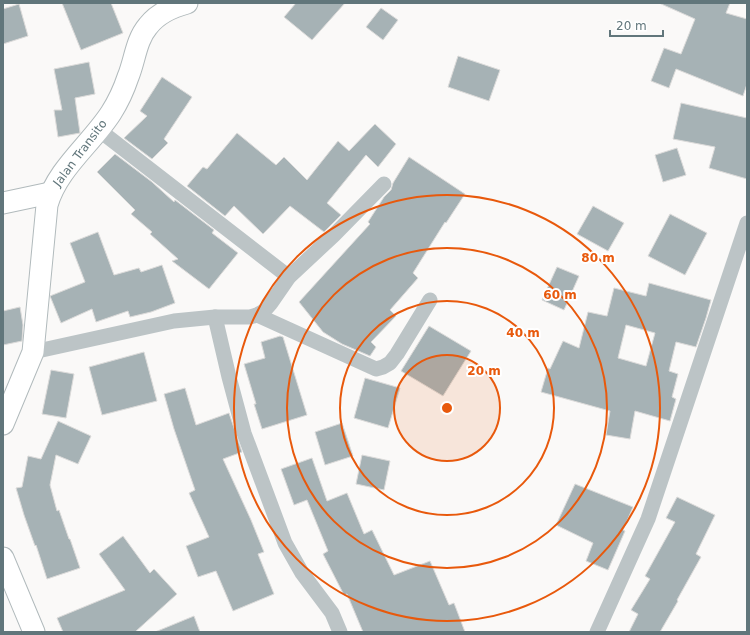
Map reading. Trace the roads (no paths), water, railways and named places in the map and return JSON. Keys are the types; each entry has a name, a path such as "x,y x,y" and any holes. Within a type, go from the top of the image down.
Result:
{"street":[{"name":"Jalan Transito","path":"3,424 33,352 47,205 50,193 60,176 99,130 112,112 128,77 138,43 147,26 160,14 175,6 187,3"},
{"path":"99,130 289,277"},
{"path":"33,352 100,336 174,321 215,317 250,317 257,315 264,311 271,303 289,277 334,235 384,184"},
{"path":"3,203 50,193"},
{"path":"597,632 648,519 747,222"},
{"path":"257,315 376,369 390,363 430,300"},
{"path":"215,317 244,433 285,543 302,573 332,613 340,632"},
{"path":"3,558 32,631"}]}
